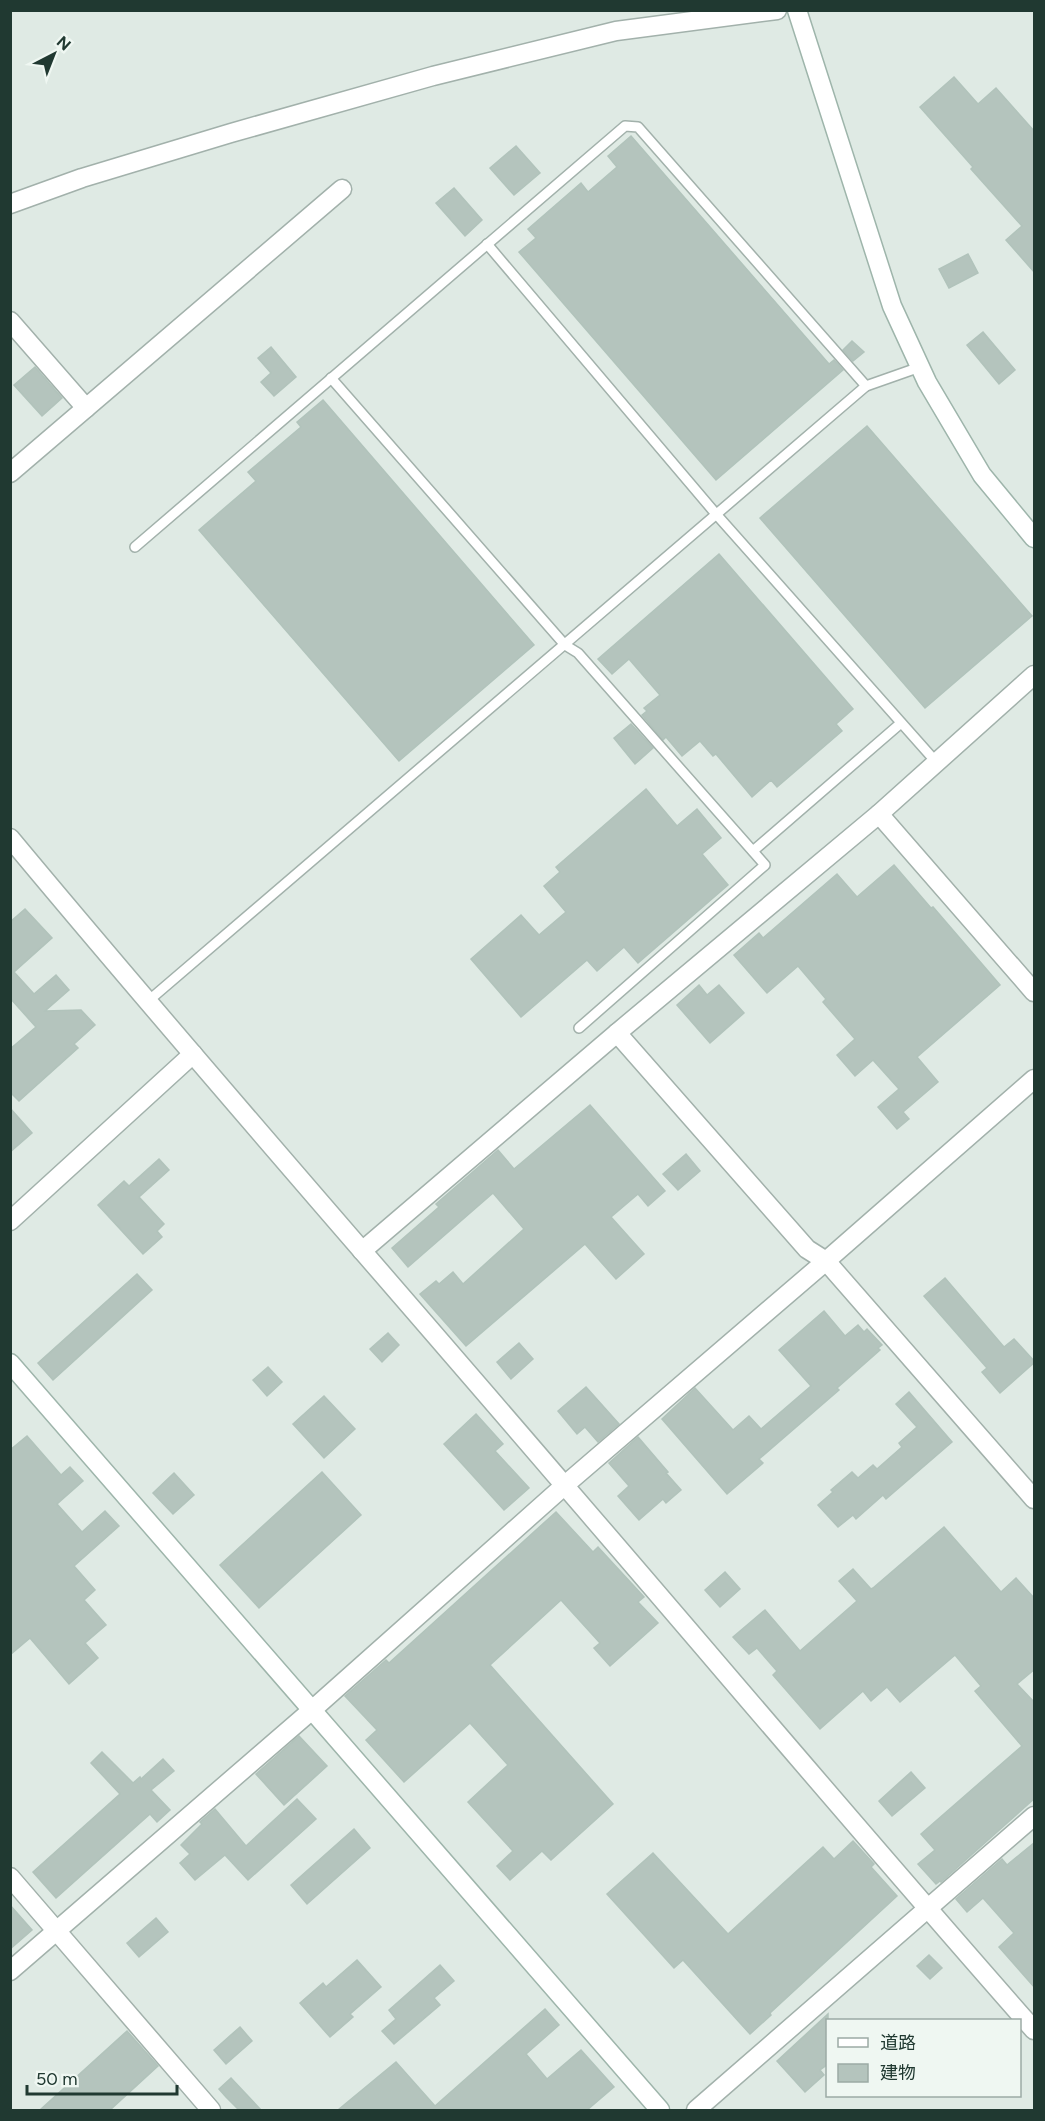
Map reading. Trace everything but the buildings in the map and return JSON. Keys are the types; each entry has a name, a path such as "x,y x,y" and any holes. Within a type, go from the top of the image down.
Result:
{"street":[{"path":"10,204 81,178 433,76 616,31 777,10"},
{"path":"797,10 892,306 920,367 982,475 1035,538"},
{"path":"10,473 342,189"},
{"path":"10,321 86,408"},
{"path":"362,1251 617,1033 879,814 1035,675"},
{"path":"879,814 1035,992"},
{"path":"10,838 147,1002 565,1485 928,1910 1035,2030"},
{"path":"617,1033 807,1249 826,1261 1035,1499"},
{"path":"10,1221 193,1054"},
{"path":"10,1971 312,1710 565,1485 1035,1079"},
{"path":"10,1364 660,2110"},
{"path":"696,2110 1035,1816"},
{"path":"10,1877 211,2110"}],"lane":[{"path":"135,547 625,126 638,127 866,386"},
{"path":"487,244 716,514 937,763"},
{"path":"147,1002 866,386 920,367"},
{"path":"331,378 565,645 578,653 765,865 579,1028"},
{"path":"753,851 901,723"}]}
